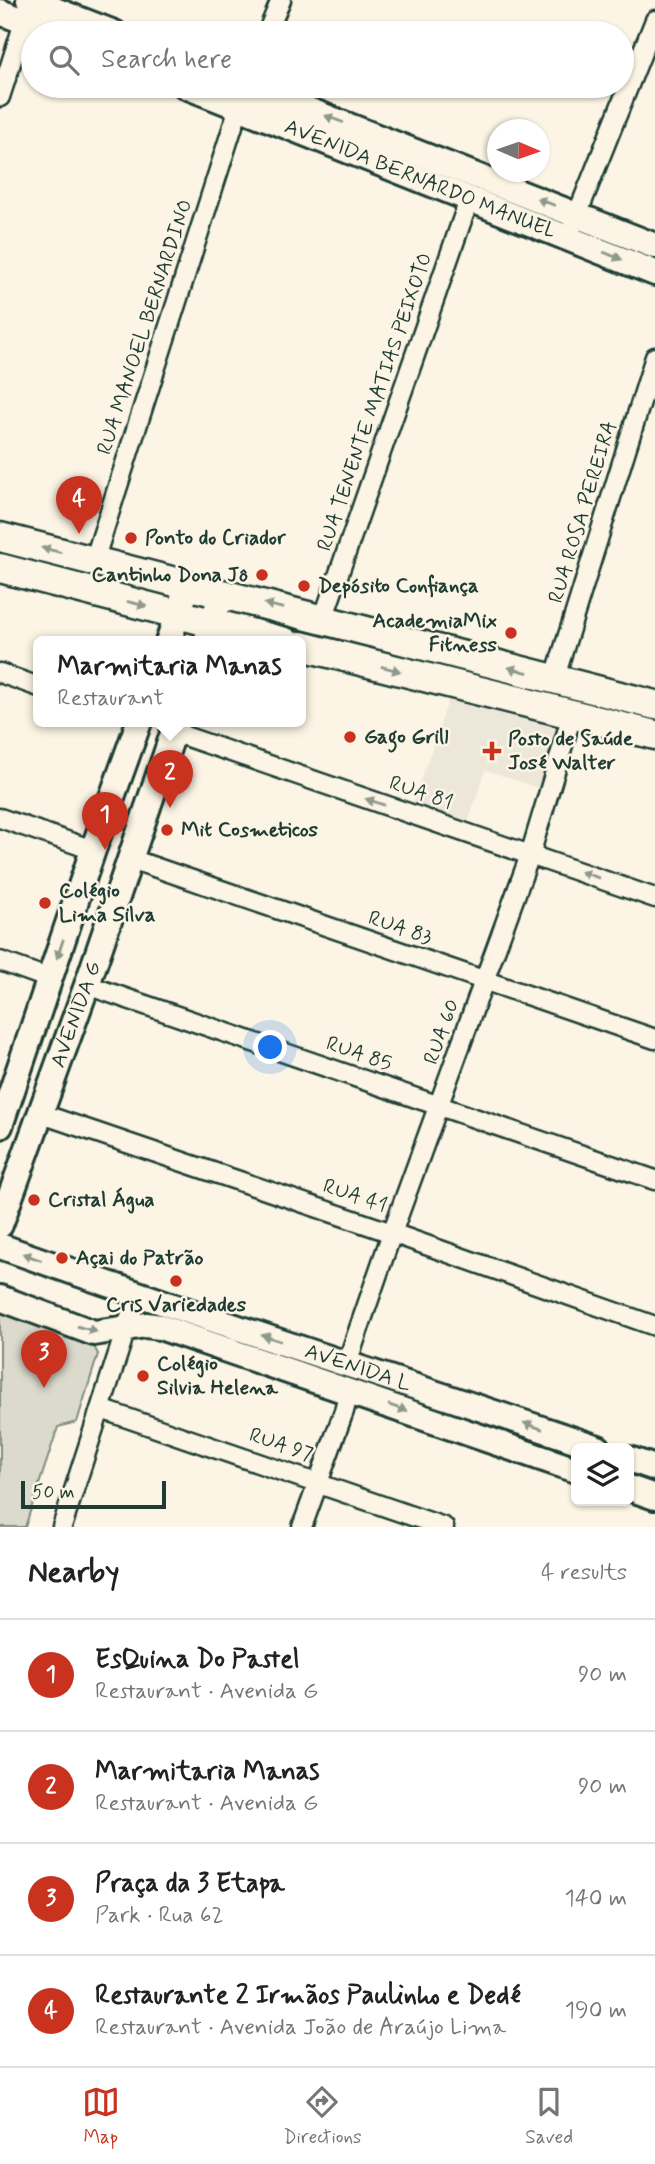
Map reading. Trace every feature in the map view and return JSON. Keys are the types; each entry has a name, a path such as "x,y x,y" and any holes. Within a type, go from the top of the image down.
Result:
{"main road":[{"path":"0,537 655,705"},
{"path":"0,568 178,614 209,632 239,636"},
{"path":"306,647 655,736"},
{"path":"607,723 616,695"}],"street":[{"path":"272,21 281,0"},
{"path":"0,12 28,7 74,21"},
{"path":"28,7 43,21"},
{"path":"634,72 655,20"},
{"path":"0,97 21,30"},
{"name":"RUA MANOEL BERNARDINO","path":"94,561 242,98"},
{"name":"AVENIDA BERNARDO MANUEL","path":"247,98 381,164 655,273"},
{"name":"AVENIDA BERNARDO MANUEL","path":"250,98 390,141 655,246"},
{"path":"569,239 624,98"},
{"path":"381,164 390,141"},
{"name":"RUA TENENTE MATIAS PEIXOTO","path":"323,619 469,200"},
{"name":"RUA ROSA PEREIRA","path":"554,680 655,357"},
{"path":"170,636 188,585"},
{"path":"209,632 222,593"},
{"path":"0,673 33,685"},
{"name":"RUA 60","path":"347,1363 530,855 572,715"},
{"name":"AVENIDA G","path":"2,1112 137,727"},
{"name":"RUA 81","path":"175,727 655,898"},
{"name":"AVENIDA G","path":"0,1225 87,985 175,727"},
{"path":"0,818 93,850"},
{"name":"RUA 83","path":"131,859 655,1039"},
{"path":"0,961 50,979"},
{"name":"RUA 85","path":"87,985 655,1180"},
{"name":"RUA 41","path":"39,1113 655,1326"},
{"name":"AVENIDA L","path":"0,1246 137,1295 583,1443"},
{"path":"62,1527 137,1295"},
{"name":"AVENIDA L","path":"0,1298 94,1333 127,1327 160,1327 571,1468"},
{"path":"309,1378 319,1354"},
{"path":"302,1527 349,1392"},
{"name":"RUA 97","path":"101,1409 444,1527"},
{"path":"634,1461 655,1468"},
{"path":"634,1490 655,1497"}],"shaded area":[{"name":"Posto de Saúde José Walter","path":"448,701 555,727 559,733 541,789 485,770 467,826 412,807"},
{"path":"0,1306 89,1337 98,1354 77,1422 58,1427 25,1527 0,1527"}],"place":[{"name":"Restaurante 2 Irmãos Paulinho e Dedé","path":"79,534"},
{"name":"Ponto do Criador","path":"131,538"},
{"name":"Cantinho Dona Jô","path":"262,575"},
{"name":"Depósito Confiança","path":"304,586"},
{"name":"AcademiaMix Fitness","path":"511,633"},
{"name":"Gago Grill","path":"350,737"},
{"name":"Posto de Saúde José Walter","path":"492,751"},
{"name":"Marmitaria Manas","path":"170,808"},
{"name":"Mit Cosmeticos","path":"167,830"},
{"name":"EsQuina Do Pastel","path":"105,850"},
{"name":"Colégio Lima Silva","path":"45,903"},
{"name":"Cristal Água","path":"34,1200"},
{"name":"Açai do Patrão","path":"62,1258"},
{"name":"Cris Variedades","path":"176,1281"},
{"name":"Colégio Silvia Helena","path":"143,1376"},
{"name":"Praça da 3 Etapa","path":"44,1388"}]}
